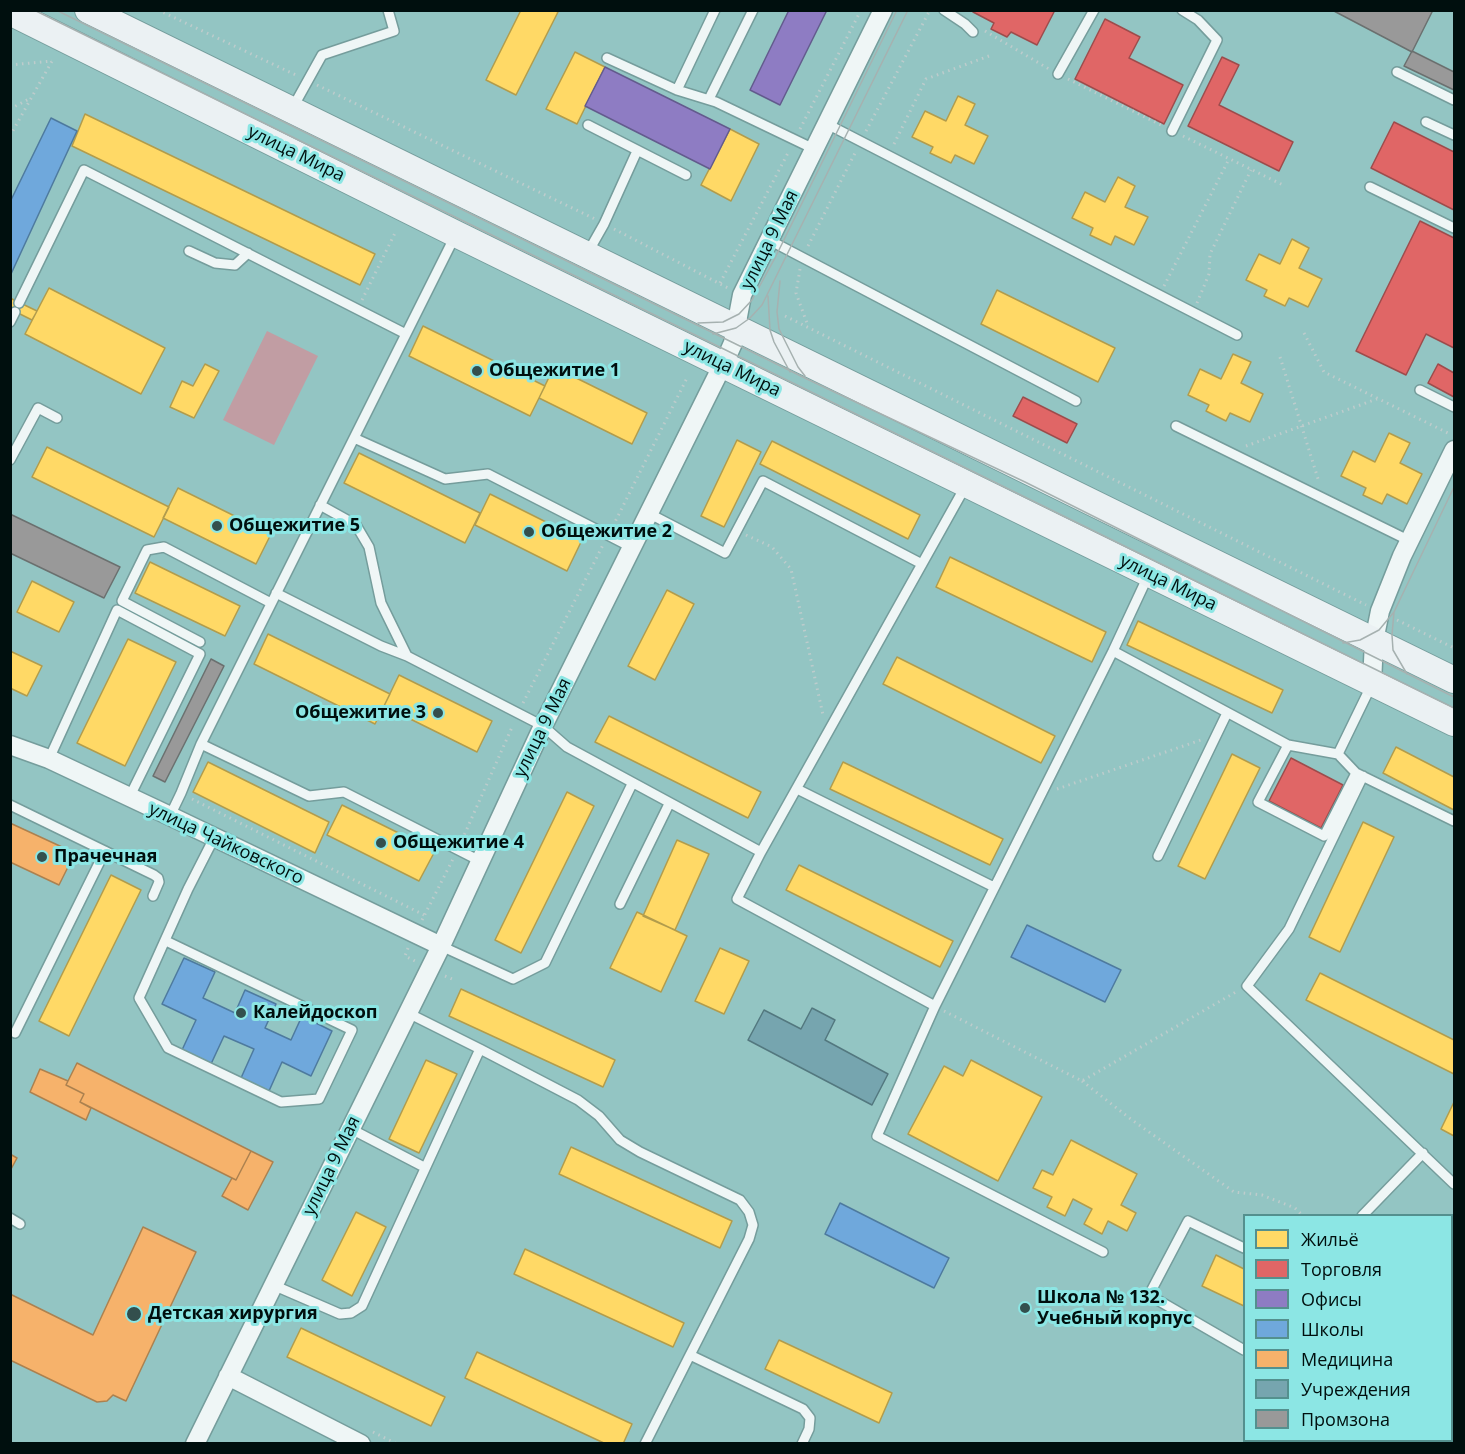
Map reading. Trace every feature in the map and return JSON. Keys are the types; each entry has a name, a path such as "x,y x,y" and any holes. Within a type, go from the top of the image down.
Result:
{"main road":[{"name":"улица Мира","path":"88,10 116,19 292,110 1455,680"},
{"name":"улица Мира","path":"10,12 456,234 1455,723"}],"street":[{"name":"улица 9 Мая","path":"195,1443 351,1129 406,1012 441,946 543,726 723,365 733,343 742,295 883,10"},
{"path":"1372,683 1374,641 1380,611 1410,541 1455,450"},
{"name":"улица Чайковского","path":"10,745 49,759 441,946"},
{"path":"228,1376 361,1443"}],"lane":[{"path":"292,110 322,55 394,31 388,10"},
{"path":"677,90 715,10"},
{"path":"709,99 753,10"},
{"path":"944,10 973,32"},
{"path":"1058,74 1094,10"},
{"path":"1172,131 1216,40 1198,20 1182,10"},
{"path":"607,58 677,90 709,99 814,149"},
{"path":"1397,72 1455,100"},
{"path":"1426,122 1455,135"},
{"path":"827,124 1238,335"},
{"path":"588,125 686,175"},
{"path":"587,255 604,224 637,151"},
{"path":"10,322 84,170 406,334"},
{"path":"1370,187 1455,228"},
{"path":"170,816 201,744 456,234"},
{"path":"769,240 1076,401"},
{"path":"189,251 215,263 234,265 248,253"},
{"path":"1420,390 1455,407"},
{"path":"10,460 38,408 57,418"},
{"path":"1176,426 1410,541"},
{"path":"354,438 445,479 489,474 633,548"},
{"path":"650,514 725,553 763,481 922,564"},
{"path":"935,1006 737,899 966,484"},
{"path":"320,506 356,525 369,547 381,603 407,656"},
{"path":"200,642 122,601 147,549 164,547 272,603"},
{"path":"1103,1252 877,1136 935,1006 1113,651 1149,574"},
{"path":"276,593 381,646 407,656 543,726 567,747 761,852"},
{"path":"49,759 117,610 200,654 129,798"},
{"path":"1113,651 1288,745 1338,754 1360,774 1455,821"},
{"path":"1338,754 1372,683"},
{"path":"1158,856 1227,713"},
{"path":"201,744 309,795 344,792 480,861"},
{"path":"1288,745 1258,802 1324,836 1360,774"},
{"path":"1360,774 1289,929 1247,986 1455,1184"},
{"path":"441,946 513,979 544,963 632,784"},
{"path":"797,789 994,887"},
{"path":"620,904 669,804"},
{"path":"10,805 158,878 159,882 153,896"},
{"path":"166,941 352,1030 319,1100 281,1102 168,1048 139,998 188,889 214,838"},
{"path":"15,1033 105,851"},
{"path":"406,1012 578,1100 599,1116 620,1140 740,1200 749,1212 753,1225 749,1239 645,1443"},
{"path":"273,1285 340,1314 351,1313 362,1306 480,1049"},
{"path":"351,1129 424,1167"},
{"path":"1363,1214 1423,1153"},
{"path":"10,1218 20,1224"},
{"path":"1243,1247 1188,1221 1149,1295 1243,1349"},
{"path":"690,1355 803,1409 810,1418 809,1429 802,1443"}],"path":[{"path":"158,10 604,224 729,288"},
{"path":"1000,40 1058,74 1283,185"},
{"path":"888,157 926,79 989,56"},
{"path":"10,65 52,61 10,136"},
{"path":"10,109 30,98"},
{"path":"1160,296 1229,159"},
{"path":"1193,313 1209,274 1210,254 1251,170"},
{"path":"357,309 395,233"},
{"path":"802,257 796,292 808,328"},
{"path":"785,316 1370,606"},
{"path":"1304,333 1324,372 1455,436"},
{"path":"1280,357 1323,498"},
{"path":"424,915 458,849 518,713 687,378"},
{"path":"1230,452 1377,399"},
{"path":"737,531 772,547 790,569 828,734"},
{"path":"1397,620 1455,648"},
{"path":"1040,795 1217,735"},
{"path":"1082,1081 1247,986"},
{"path":"935,1006 1082,1081 1132,1120 1234,1192 1262,1195 1295,1208 1302,1214"}],"shaded area":[{"path":"267,331 318,356 274,445 223,420"}],"building: Жильё":[{"path":"521,10 558,12 516,95 486,80"},
{"path":"575,52 605,67 577,124 546,109"},
{"path":"958,96 975,104 965,125 988,136 974,164 955,155 951,163 930,153 933,147 912,137 925,111 946,121"},
{"path":"85,114 375,254 360,285 72,146"},
{"path":"730,129 759,144 731,201 701,185"},
{"path":"1118,177 1135,186 1125,207 1148,217 1134,245 1115,236 1111,245 1090,235 1093,228 1072,218 1085,192 1105,202"},
{"path":"1292,239 1309,248 1299,268 1322,279 1308,307 1289,298 1285,306 1264,296 1267,290 1246,280 1259,254 1280,264"},
{"path":"49,288 165,348 141,394 25,334"},
{"path":"997,290 1115,348 1098,382 981,324"},
{"path":"10,298 37,311 32,320 10,309"},
{"name":"Общежитие 1","path":"423,326 545,386 530,416 409,356"},
{"path":"1233,354 1251,362 1241,383 1263,394 1250,422 1230,413 1226,421 1206,411 1209,405 1188,395 1200,369 1221,379"},
{"path":"205,364 219,371 194,418 170,407 182,381 193,386"},
{"name":"Общежитие 1","path":"554,367 647,413 632,444 539,398"},
{"path":"1389,433 1410,443 1400,463 1422,474 1407,504 1387,494 1382,504 1363,495 1366,488 1341,476 1353,451 1375,462"},
{"path":"737,440 761,452 724,527 701,516"},
{"path":"772,441 920,515 908,539 760,464"},
{"path":"47,447 169,507 154,537 32,477"},
{"path":"359,453 480,513 465,543 344,483"},
{"name":"Общежитие 5","path":"178,488 271,534 256,564 163,518"},
{"name":"Общежитие 2","path":"490,494 582,540 567,571 475,525"},
{"path":"950,557 1106,632 1092,662 936,587"},
{"path":"150,562 240,606 225,636 135,593"},
{"path":"32,581 74,602 59,632 17,612"},
{"path":"667,590 694,604 655,680 628,666"},
{"path":"1138,621 1283,690 1272,713 1127,645"},
{"path":"268,634 390,694 375,724 254,664"},
{"path":"128,639 176,662 125,766 77,743"},
{"path":"10,651 42,666 27,696 10,688"},
{"path":"897,657 1055,736 1041,763 883,684"},
{"name":"Общежитие 3","path":"399,675 492,721 477,752 384,706"},
{"path":"609,716 761,792 748,818 595,742"},
{"path":"1396,747 1454,777 1454,810 1383,773"},
{"path":"1232,754 1260,768 1205,879 1178,866"},
{"path":"208,762 329,822 315,853 193,792"},
{"path":"843,762 1003,839 990,865 830,789"},
{"path":"567,792 594,806 521,953 495,940"},
{"name":"Общежитие 4","path":"342,805 435,851 419,881 327,835"},
{"path":"1363,822 1394,837 1340,952 1309,937"},
{"path":"677,840 709,854 675,930 643,916"},
{"path":"799,865 953,941 940,967 786,890"},
{"path":"111,875 141,890 69,1036 39,1021"},
{"path":"637,912 687,936 661,992 610,968"},
{"path":"720,948 749,961 724,1014 695,1001"},
{"path":"1320,973 1454,1040 1454,1074 1306,1000"},
{"path":"461,989 615,1060 603,1087 449,1016"},
{"path":"426,1060 457,1074 419,1153 389,1139"},
{"path":"971,1060 1042,1097 998,1181 908,1134 944,1066 963,1076"},
{"path":"1454,1102 1454,1136 1441,1129"},
{"path":"1071,1140 1137,1174 1121,1205 1136,1213 1127,1231 1108,1221 1102,1234 1084,1224 1092,1209 1073,1199 1065,1216 1047,1207 1052,1197 1033,1188 1042,1170 1053,1175"},
{"path":"571,1147 732,1221 720,1248 559,1174"},
{"path":"356,1212 386,1227 352,1296 322,1280"},
{"path":"525,1249 684,1323 673,1347 514,1274"},
{"path":"1216,1255 1243,1268 1243,1306 1202,1286"},
{"path":"301,1328 445,1397 431,1426 287,1357"},
{"path":"779,1340 892,1393 879,1423 765,1369"},
{"path":"477,1352 632,1424 623,1444 606,1444 465,1378"}],"building: Торговля":[{"path":"974,10 1055,10 1037,45 1011,32 1007,37 991,29 994,23 973,12"},
{"path":"1105,19 1140,37 1129,58 1183,85 1164,124 1075,79"},
{"path":"1222,57 1239,65 1219,105 1293,142 1279,171 1188,126"},
{"path":"1394,122 1454,152 1454,210 1371,168"},
{"path":"1420,221 1454,238 1454,348 1426,334 1406,375 1356,351"},
{"path":"1438,364 1454,373 1454,397 1428,383"},
{"path":"1023,397 1077,424 1067,443 1013,416"},
{"path":"1291,758 1343,785 1321,828 1269,801"}],"building: Офисы":[{"path":"789,10 827,10 780,105 750,90"},
{"path":"605,67 730,129 710,169 585,106"}],"building: Школы":[{"path":"51,118 77,131 11,274 10,202"},
{"path":"1027,925 1121,970 1105,1002 1011,957"},
{"path":"184,958 215,972 203,998 235,1013 245,990 276,1004 265,1028 291,1040 302,1016 332,1031 311,1076 282,1062 269,1091 241,1078 254,1049 224,1036 211,1064 182,1050 196,1020 162,1004"},
{"path":"840,1203 949,1258 934,1288 825,1234"},
{"path":"1331,1442 1416,1442 1415,1444 1330,1444"}],"building: Медицина":[{"name":"Прачечная","path":"10,823 75,853 59,885 10,862"},
{"path":"77,1063 251,1151 236,1180 80,1102 84,1094 66,1085"},
{"path":"40,1069 68,1081 66,1085 84,1094 80,1102 91,1108 86,1120 30,1092"},
{"path":"251,1151 273,1162 248,1210 222,1196 232,1178 236,1180"},
{"path":"10,1154 17,1158 10,1171"},
{"name":"Детская хирургия","path":"143,1227 196,1252 126,1401 113,1395 107,1401 97,1402 10,1360 10,1294 93,1335"}],"building: Учреждения":[{"path":"812,1008 835,1020 825,1040 888,1074 872,1105 748,1040 764,1010 801,1029"}],"building: Промзона":[{"path":"1332,10 1433,10 1412,52"},
{"path":"1412,51 1454,72 1454,90 1404,66"},
{"path":"10,514 120,567 104,598 10,553"},
{"path":"211,659 224,666 165,782 153,776"}],"tram line":[{"path":"34,10 1454,708"},
{"path":"56,10 809,380 1025,482 1454,697"},
{"path":"698,323 723,322 739,314 752,300 897,10"},
{"path":"713,334 736,328 762,305 908,10"},
{"path":"780,281 777,312 779,329 805,376"},
{"path":"768,296 770,330 790,372"},
{"path":"1343,643 1360,640 1379,630 1394,612 1454,487"},
{"path":"1394,612 1393,650 1407,674"}],"place":[{"name":"Общежитие 1","path":"477,371"},
{"name":"Общежитие 5","path":"217,526"},
{"name":"Общежитие 2","path":"529,532"},
{"name":"Общежитие 3","path":"438,713"},
{"name":"Общежитие 4","path":"381,843"},
{"name":"Прачечная","path":"42,857"},
{"name":"Калейдоскоп","path":"241,1013"},
{"name":"Школа № 132. Учебный корпус","path":"1025,1308"},
{"name":"Детская хирургия","path":"134,1314"}]}
